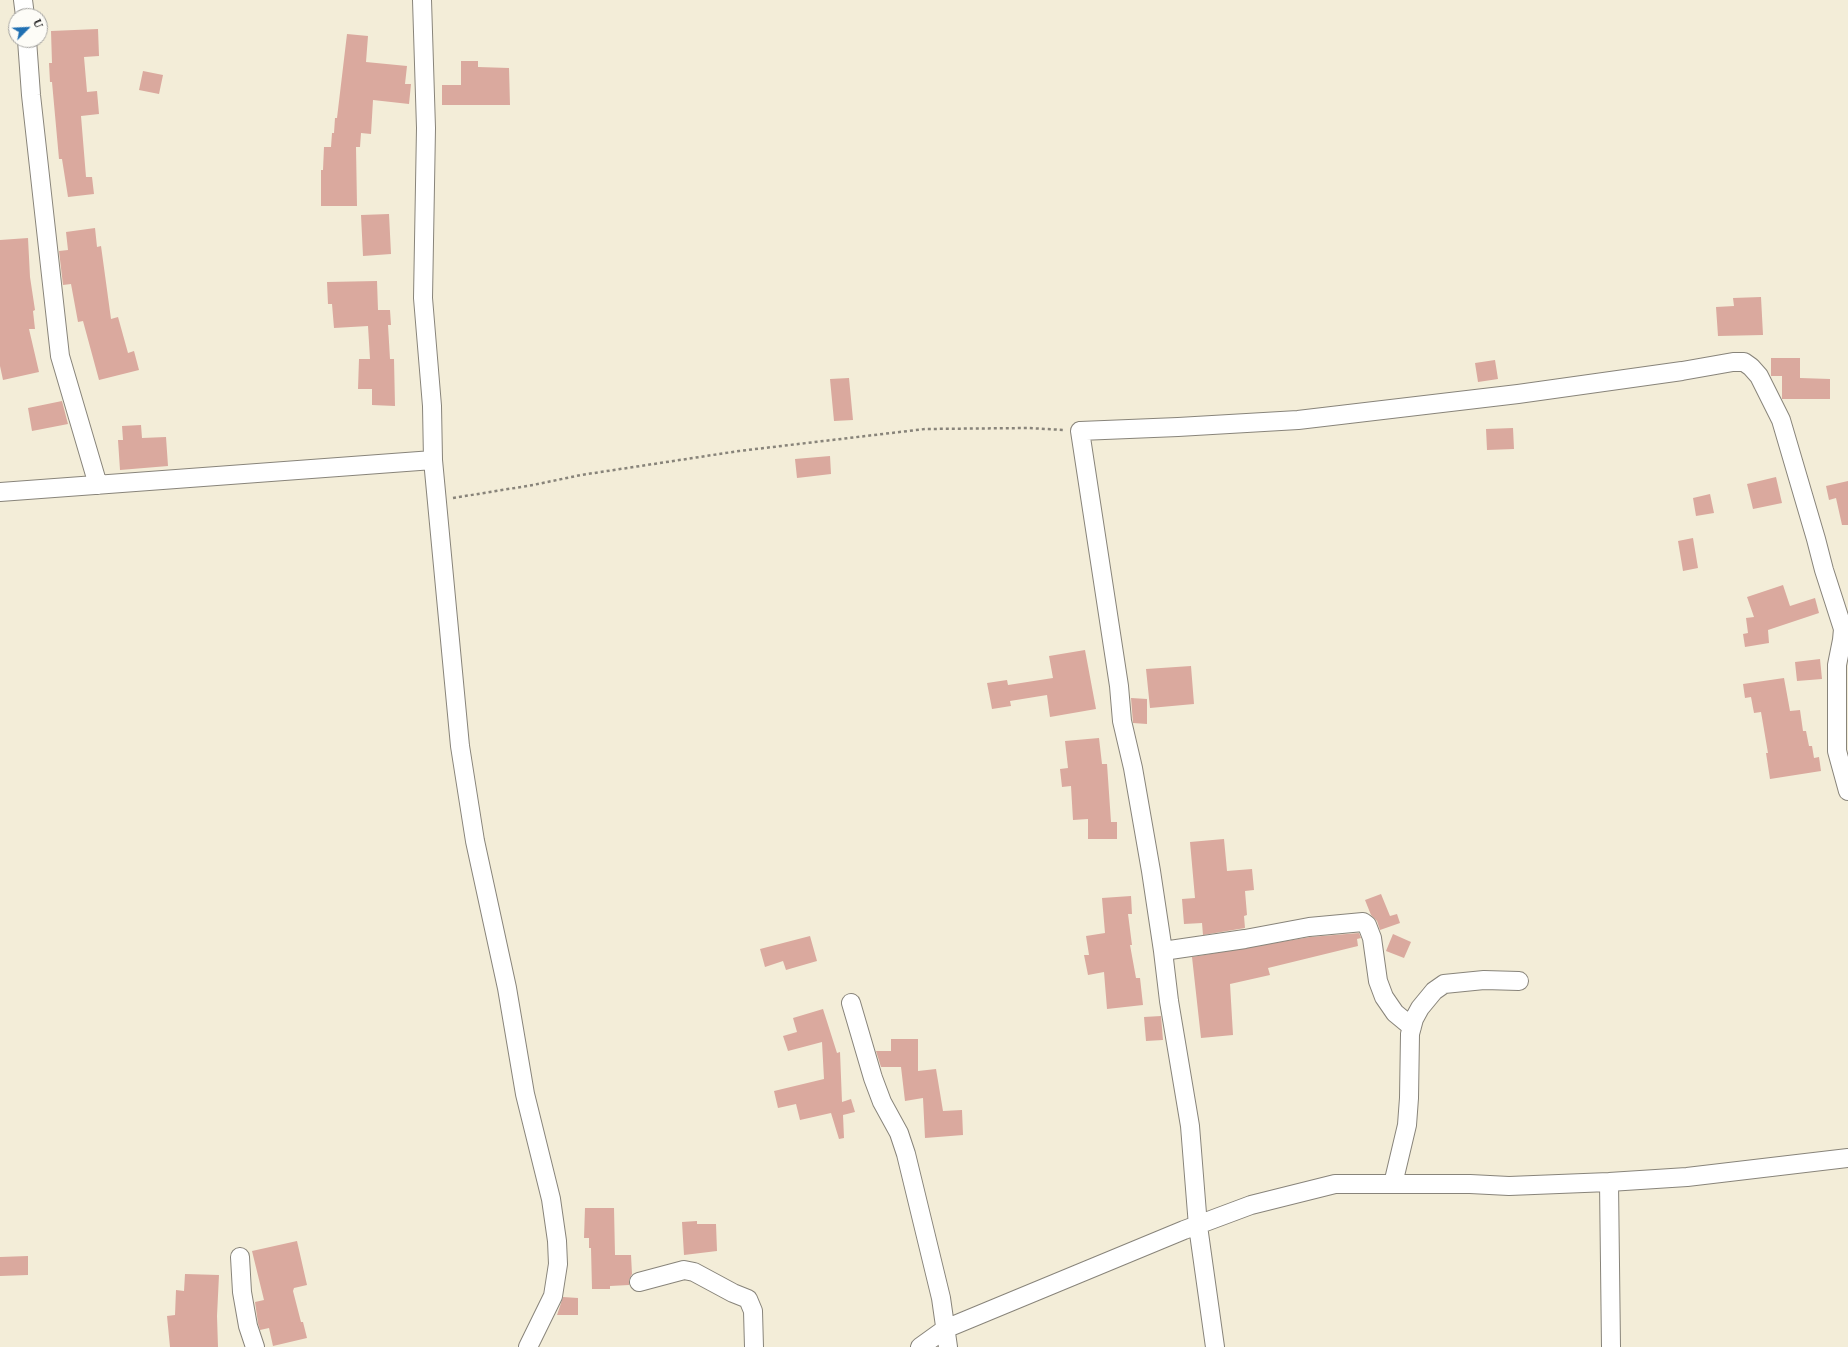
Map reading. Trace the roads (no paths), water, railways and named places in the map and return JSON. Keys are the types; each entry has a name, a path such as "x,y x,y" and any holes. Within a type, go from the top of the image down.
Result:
{"street":[{"path":"422,0 426,128 423,298 432,406 433,460 438,501 447,624 460,746 477,848 507,988 525,1094 550,1199 557,1241 558,1264 553,1296 528,1347"},
{"path":"27,48 60,356 98,485"},
{"path":"1215,1347 1198,1226 1190,1126 1133,768 1122,721 1119,686 1080,431 1298,420 1511,395 1682,371 1734,362 1744,362 1759,376 1781,420 1824,570 1845,628 1837,665 1837,751 1848,791"},
{"path":"0,492 433,460"},
{"path":"1163,951 1245,939 1309,927 1363,922 1367,925 1372,938 1378,981 1384,997 1394,1013 1412,1028"},
{"path":"1393,1184 1407,1125 1410,1034 1414,1019 1420,1008 1434,991 1444,984 1484,980 1519,980"},
{"path":"851,1003 882,1102 898,1133 906,1154 941,1298 948,1347"},
{"path":"920,1347 946,1329 1251,1205 1335,1184 1470,1184 1510,1186 1609,1182 1687,1177 1848,1158"},
{"path":"1609,1182 1611,1347"},
{"path":"240,1257 242,1292 255,1347"},
{"path":"639,1282 684,1270 694,1272 733,1293 748,1298 753,1311 754,1347"}]}
